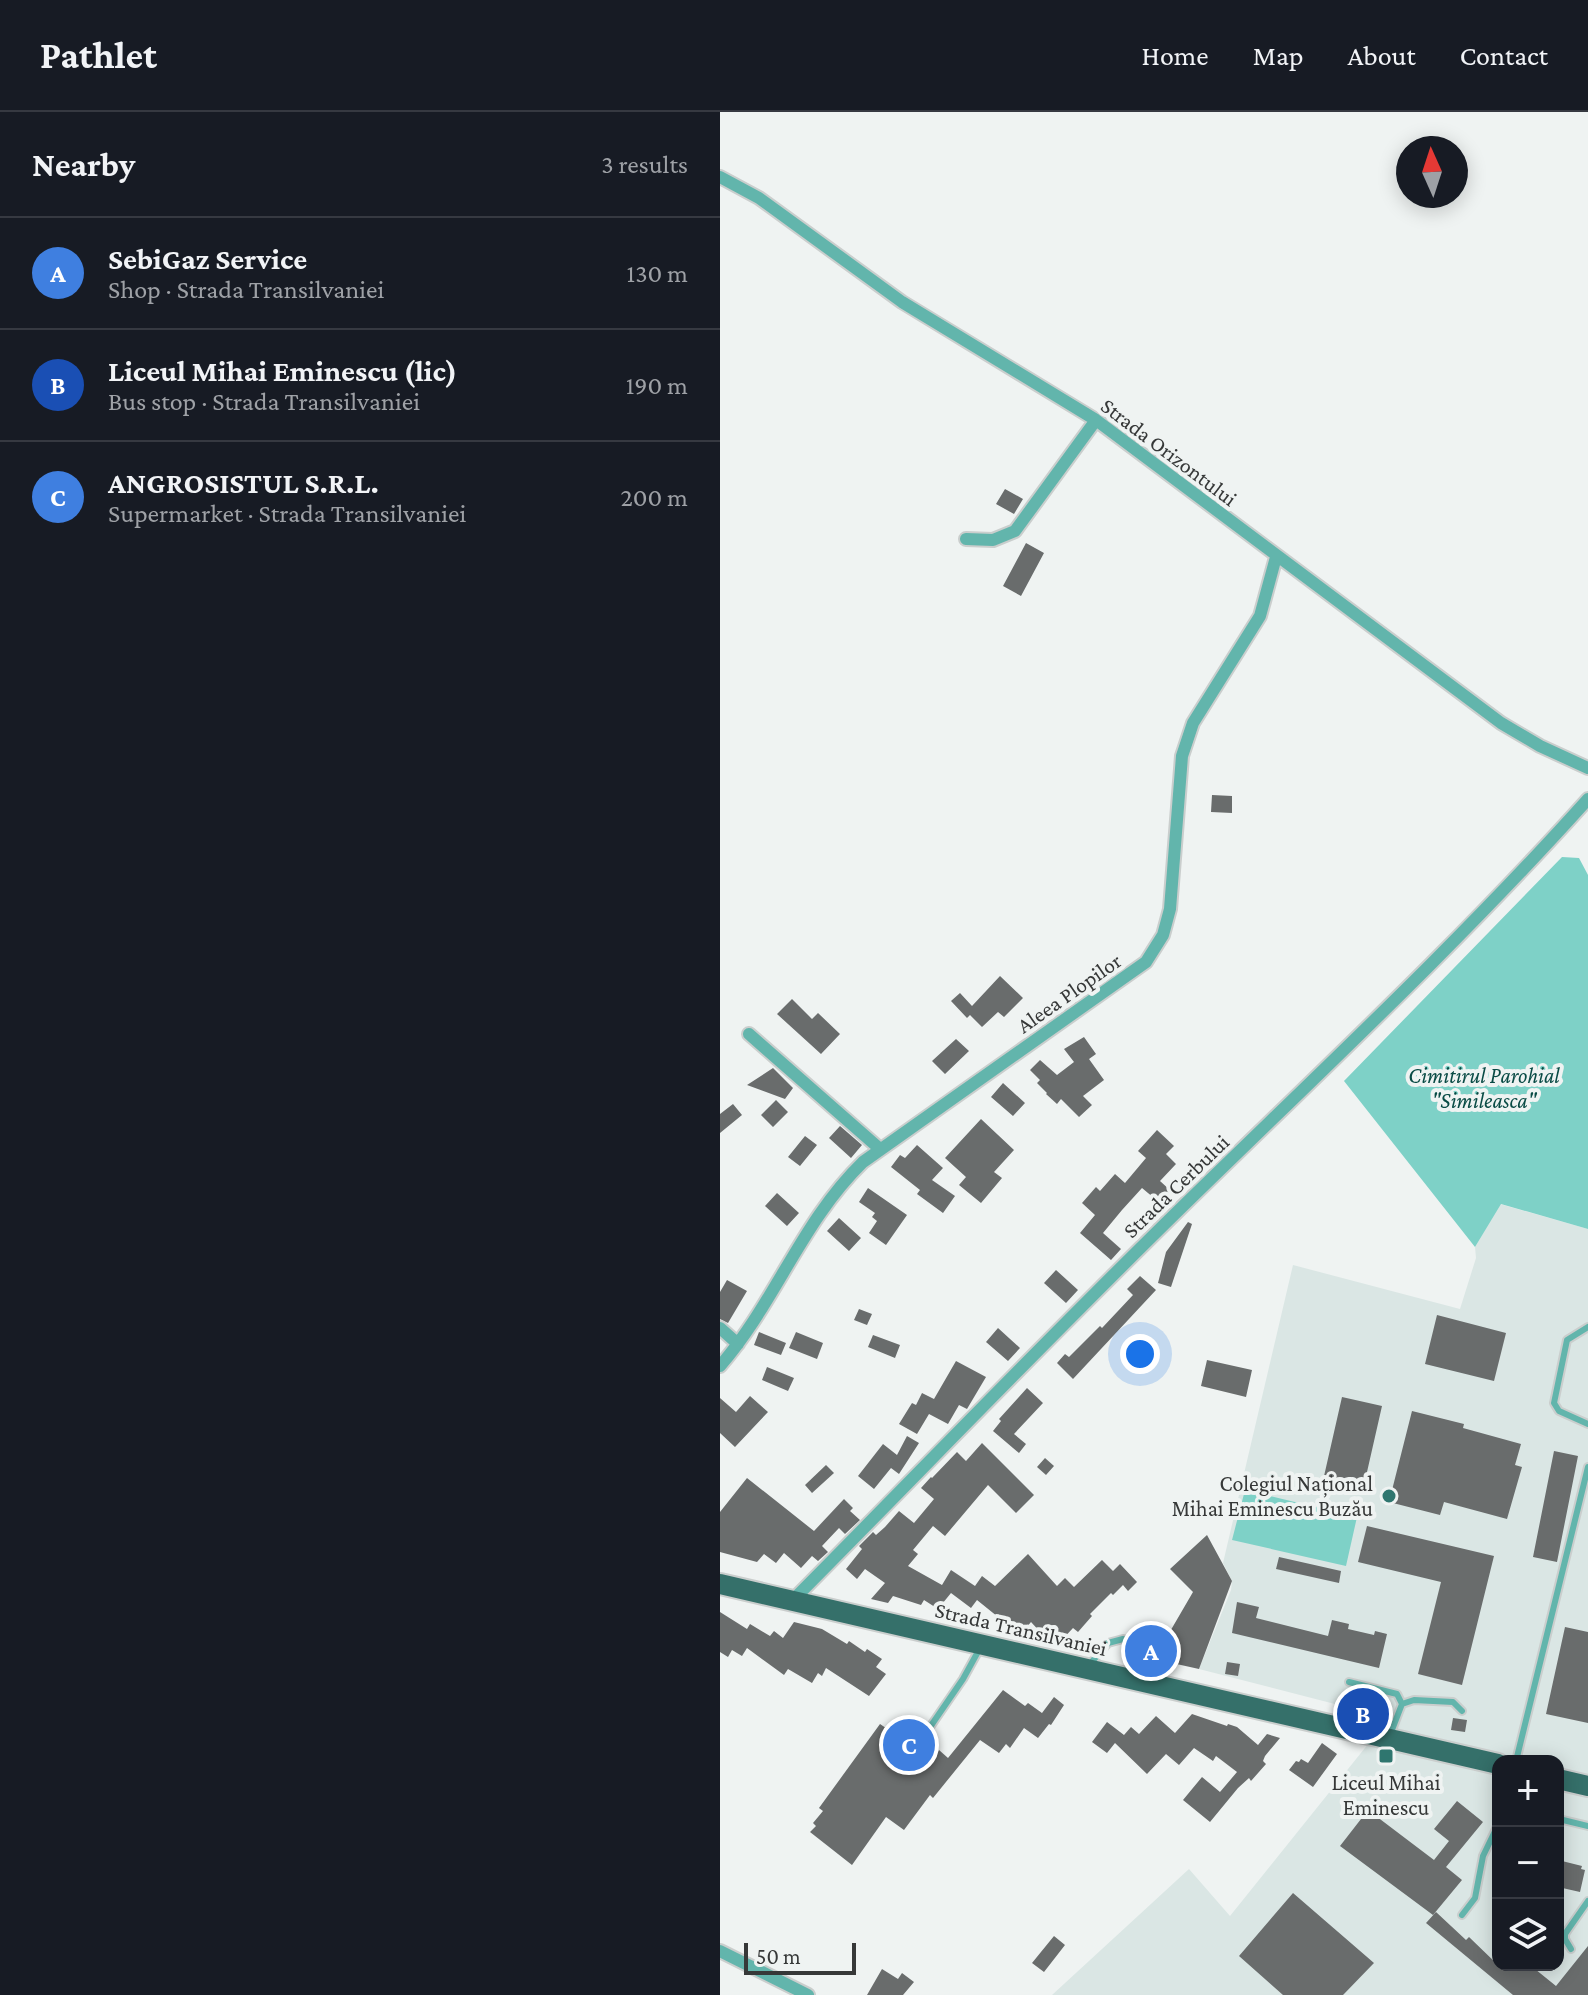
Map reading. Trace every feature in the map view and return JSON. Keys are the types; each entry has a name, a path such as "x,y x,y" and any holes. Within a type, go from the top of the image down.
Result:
{"main road":[{"name":"Strada Transilvaniei","path":"720,1584 1492,1763"},
{"path":"1564,1780 1588,1786"}],"street":[{"name":"Strada Orizontului","path":"720,177 759,198 902,302 1096,420 1501,723 1540,746 1588,768"},
{"path":"966,539 993,540 1015,531 1096,420"},
{"name":"Aleea Plopilor","path":"720,1366 738,1344 831,1196 880,1149 1126,979 1146,962 1163,935 1170,909 1182,756 1193,723 1260,616 1276,557"},
{"name":"Strada Cerbului","path":"792,1601 1176,1213 1330,1065 1588,799"},
{"path":"749,1034 880,1149"},
{"path":"720,1328 738,1344"},
{"path":"720,1951 808,1995"}],"lane":[{"path":"1588,1327 1567,1340 1554,1403 1559,1411 1588,1424"},
{"path":"1517,1755 1588,1467"},
{"path":"1086,1669 1108,1643 1123,1639 1141,1649 1149,1661 1151,1684"},
{"path":"928,1730 982,1645"},
{"path":"1349,1682 1414,1700 1453,1702 1462,1711"},
{"path":"1389,1738 1402,1704 1397,1694"},
{"path":"1402,1704 1414,1700"},
{"path":"1564,1820 1588,1826"},
{"path":"1462,1915 1475,1898 1483,1856 1497,1827"},
{"path":"1571,1949 1565,1934 1588,1901"}],"shaded area":[{"path":"1500,1204 1588,1229 1588,1995 1052,1995 1189,1869 1230,1916 1389,1718 1199,1669 1231,1590 1232,1581 1223,1563 1293,1265 1460,1309 1476,1258 1475,1247"}],"green space":[{"name":"Cimitirul Parohial \"Simileasca\"","path":"1562,857 1579,858 1588,875 1588,1229 1501,1204 1475,1247 1344,1081"},
{"path":"1245,1490 1357,1517 1346,1566 1232,1540"}],"building":[{"path":"1005,489 1023,499 1014,514 996,504"},
{"path":"1026,543 1044,553 1021,596 1003,586"},
{"path":"1212,795 1232,796 1232,813 1211,812"},
{"path":"1000,976 1023,998 1004,1017 998,1012 982,1027 970,1015 967,1018 951,1001 960,993 972,1006"},
{"path":"792,999 812,1019 818,1013 840,1034 821,1054 777,1014"},
{"path":"1084,1037 1096,1054 1089,1059 1104,1080 1083,1096 1092,1105 1079,1117 1061,1099 1057,1104 1046,1094 1037,1083 1040,1080 1030,1070 1040,1060 1057,1075 1074,1062 1064,1049"},
{"path":"956,1039 969,1051 945,1074 932,1061"},
{"path":"773,1068 793,1088 785,1099 747,1085"},
{"path":"1003,1083 1025,1103 1013,1116 991,1097"},
{"path":"776,1100 788,1112 773,1127 761,1115"},
{"path":"733,1104 742,1115 720,1133 720,1114"},
{"path":"981,1119 1014,1150 994,1172 1002,1178 981,1203 959,1185 966,1177 945,1158"},
{"path":"840,1126 862,1145 851,1158 829,1138"},
{"path":"1157,1130 1174,1146 1166,1154 1176,1164 1160,1181 1171,1191 1160,1203 1142,1188 1122,1210 1103,1233 1121,1249 1111,1260 1080,1233 1095,1215 1082,1203 1096,1187 1100,1191 1115,1174 1125,1183 1146,1158 1138,1151"},
{"path":"805,1136 817,1145 800,1166 788,1157"},
{"path":"917,1145 943,1168 932,1180 955,1196 943,1213 917,1194 920,1190 891,1167 900,1155 905,1158"},
{"path":"868,1188 907,1215 886,1245 869,1233 877,1221 872,1217 875,1213 859,1202"},
{"path":"777,1193 799,1213 787,1226 765,1206"},
{"path":"839,1218 861,1238 849,1251 827,1231"},
{"path":"1188,1222 1192,1224 1171,1287 1158,1283 1166,1252"},
{"path":"1056,1270 1078,1290 1066,1303 1044,1283"},
{"path":"1140,1276 1156,1290 1073,1379 1057,1363 1065,1354 1069,1357 1100,1326 1102,1328 1133,1295 1127,1289"},
{"path":"727,1280 747,1291 728,1323 720,1319 720,1292"},
{"path":"859,1309 872,1314 867,1325 854,1320"},
{"path":"1437,1315 1506,1333 1494,1381 1425,1364"},
{"path":"998,1328 1020,1348 1008,1361 986,1342"},
{"path":"759,1332 786,1343 781,1355 754,1345"},
{"path":"796,1332 823,1343 817,1359 789,1348"},
{"path":"873,1335 900,1345 895,1358 868,1347"},
{"path":"1207,1360 1252,1370 1246,1397 1201,1386"},
{"path":"956,1361 986,1377 967,1409 959,1405 948,1424 929,1414 917,1434 899,1424 922,1393 934,1399"},
{"path":"767,1367 794,1378 788,1391 762,1380"},
{"path":"1027,1388 1043,1403 1014,1434 1026,1444 1019,1453 993,1431 1001,1421 999,1419"},
{"path":"750,1396 768,1412 735,1447 720,1433 720,1398 736,1412"},
{"path":"1342,1397 1382,1406 1362,1494 1322,1485"},
{"path":"1412,1411 1464,1424 1463,1428 1521,1444 1515,1465 1522,1467 1507,1519 1444,1502 1440,1515 1389,1502"},
{"path":"907,1436 919,1443 899,1474 891,1468 874,1489 858,1476 883,1444 897,1455"},
{"path":"982,1443 1034,1495 1016,1513 988,1485 945,1536 933,1526 913,1550 918,1554 908,1566 942,1585 951,1570 975,1586 982,1576 995,1586 1028,1554 1057,1586 1065,1578 1074,1587 1102,1560 1113,1571 1120,1564 1137,1582 1128,1591 1123,1585 1113,1595 1111,1593 1090,1614 1092,1616 1078,1632 1073,1628 1060,1642 1047,1631 1043,1635 1031,1622 1026,1628 1022,1624 1015,1631 1000,1624 1003,1621 977,1600 971,1608 951,1593 938,1609 924,1600 921,1605 893,1596 888,1603 871,1599 885,1583 865,1569 857,1579 846,1569 862,1549 859,1546 873,1532 876,1535 899,1511 914,1523 934,1499 921,1488 957,1452 966,1461"},
{"path":"1554,1451 1578,1456 1557,1562 1533,1557"},
{"path":"1045,1458 1054,1466 1046,1475 1037,1467"},
{"path":"826,1465 834,1473 812,1493 805,1485"},
{"path":"747,1478 814,1531 844,1499 853,1508 850,1511 860,1520 845,1534 839,1528 822,1546 828,1552 818,1561 812,1556 801,1568 784,1553 776,1563 764,1554 757,1562 720,1552 720,1512"},
{"path":"1367,1526 1494,1556 1462,1685 1418,1674 1441,1582 1358,1562"},
{"path":"1207,1535 1232,1581 1199,1669 1154,1659 1193,1592 1170,1569"},
{"path":"1279,1557 1341,1571 1339,1583 1276,1569"},
{"path":"1237,1602 1259,1607 1256,1618 1328,1636 1332,1620 1349,1624 1348,1629 1374,1635 1375,1631 1387,1634 1379,1668 1232,1633"},
{"path":"720,1612 747,1629 750,1624 770,1636 774,1631 783,1638 794,1622 822,1629 882,1659 876,1667 886,1674 869,1696 826,1668 822,1676 818,1673 812,1683 788,1669 784,1675 747,1648 742,1656 732,1650 728,1657 720,1652"},
{"path":"1565,1627 1588,1632 1588,1723 1546,1714"},
{"path":"1227,1662 1240,1664 1238,1676 1225,1674"},
{"path":"1003,1690 1025,1706 1028,1703 1042,1713 1054,1697 1064,1705 1038,1738 1024,1728 1010,1748 1006,1744 999,1753 980,1740 933,1798 930,1795 904,1830 886,1817 852,1865 810,1832 823,1811 819,1808 880,1724 905,1741 908,1737 934,1756 939,1750 948,1758"},
{"path":"1192,1714 1237,1727 1258,1745 1267,1734 1280,1738 1265,1756 1263,1761 1266,1764 1251,1781 1249,1778 1238,1788 1210,1822 1183,1800 1202,1777 1220,1792 1237,1772 1216,1756 1213,1761 1194,1748 1179,1765 1166,1754 1147,1774 1115,1743 1107,1753 1092,1742 1107,1722 1124,1735 1131,1727 1139,1734 1156,1716 1175,1733"},
{"path":"1453,1718 1467,1720 1465,1732 1451,1730"},
{"path":"1322,1743 1337,1754 1313,1787 1289,1770 1301,1759 1308,1763"},
{"path":"1457,1801 1483,1822 1446,1867 1462,1880 1433,1915 1340,1846 1368,1810 1434,1860 1449,1841 1434,1829"},
{"path":"1564,1862 1582,1866 1581,1869 1585,1870 1580,1892 1564,1888"},
{"path":"1293,1893 1374,1963 1343,1995 1283,1995 1239,1956"},
{"path":"1436,1912 1492,1959 1492,1971 1537,1971 1556,1986 1588,1946 1588,1995 1513,1995 1426,1923"},
{"path":"1054,1936 1065,1945 1044,1972 1032,1963"},
{"path":"882,1969 898,1979 902,1973 914,1982 903,1995 867,1995"}],"place":[{"name":"Colegiul Național Mihai Eminescu Buzău","path":"1389,1496"},
{"name":"SebiGaz Service","path":"1151,1651"},
{"name":"Liceul Mihai Eminescu (lic)","path":"1363,1714"},
{"name":"ANGROSISTUL S.R.L.","path":"909,1745"},
{"name":"Liceul Mihai Eminescu","path":"1386,1756"}]}
